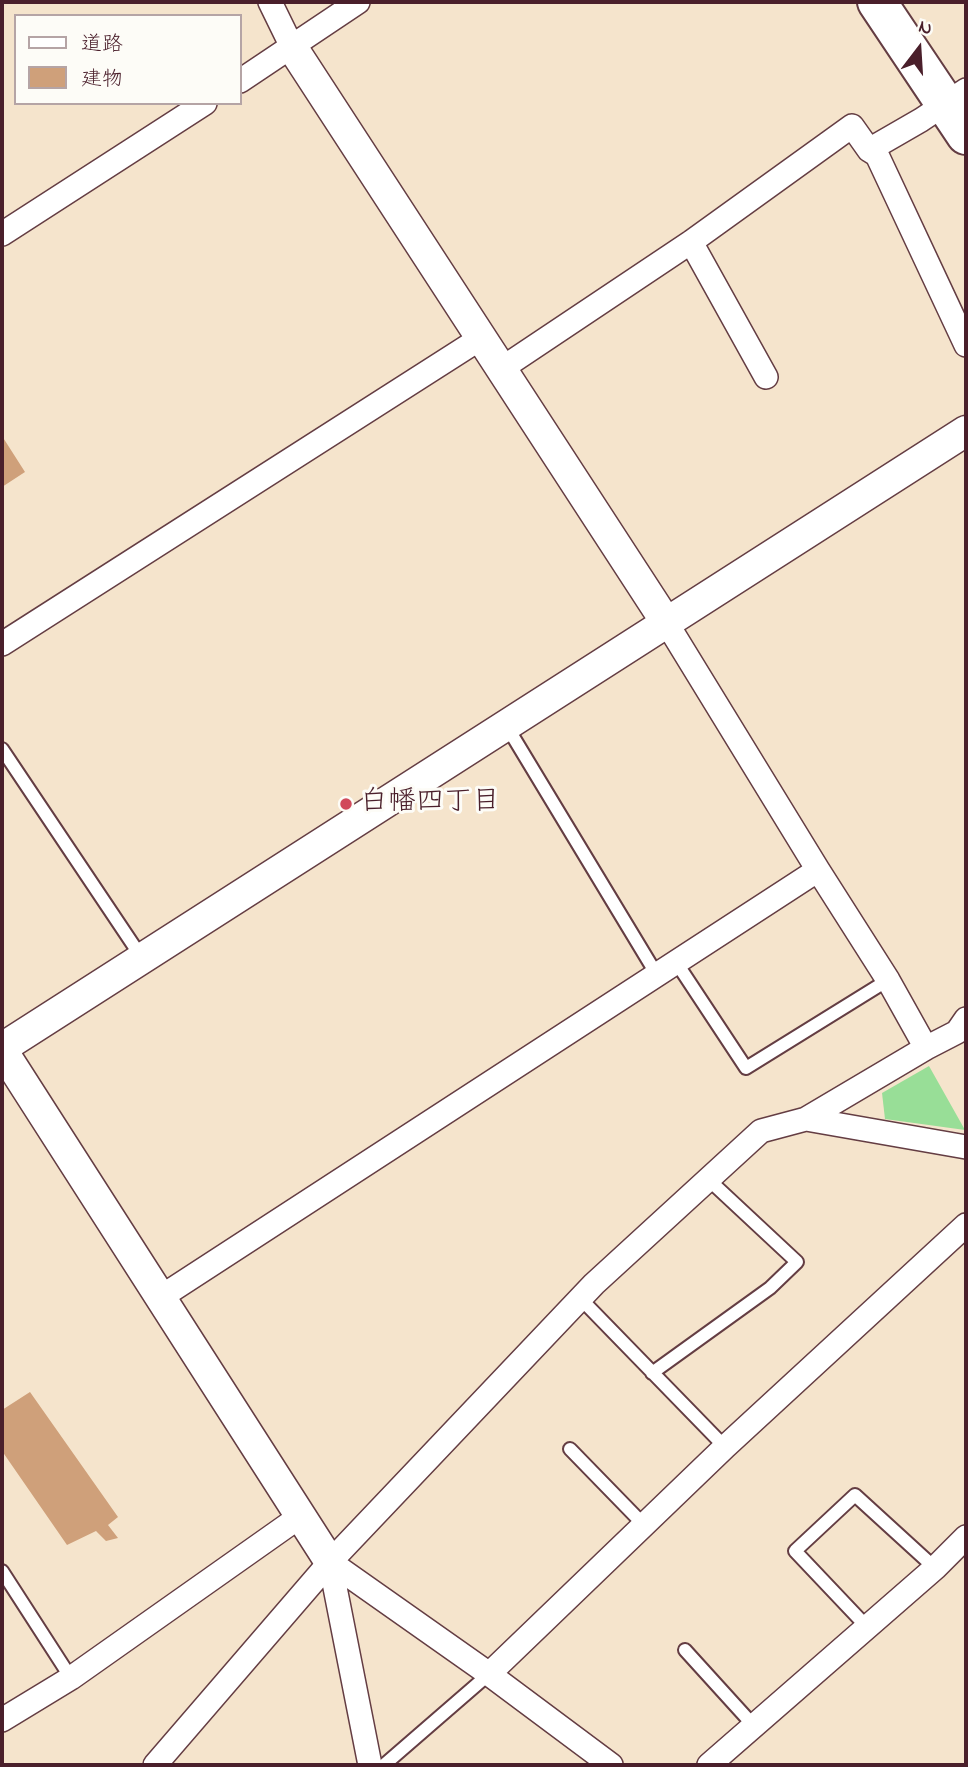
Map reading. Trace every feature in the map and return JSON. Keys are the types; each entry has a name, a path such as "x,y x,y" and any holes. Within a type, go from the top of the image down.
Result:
{"highway":[{"path":"877,2 959,109"}],"street":[{"path":"270,2 292,47 666,622 888,980 926,1048"},
{"path":"242,80 358,2"},
{"path":"2,234 202,105"},
{"path":"869,150 959,109"},
{"path":"501,369 691,242 852,126 869,150 877,155 966,345"},
{"path":"691,242 766,377"},
{"path":"2,644 481,338"},
{"path":"370,1765 330,1562 2,1049 966,430"},
{"path":"161,1297 818,870"},
{"path":"155,1765 330,1562 580,1298 708,1179 761,1131 806,1118 957,1032 966,1019"},
{"path":"806,1118 966,1147"},
{"path":"489,1674 725,1447 966,1225"},
{"path":"2,1720 71,1678 302,1516"},
{"path":"709,1765 966,1537"},
{"path":"330,1562 489,1674 611,1765"}],"lane":[{"path":"506,725 657,975"},
{"path":"2,748 142,958"},
{"path":"676,962 746,1068 888,980"},
{"path":"652,1373 770,1288 797,1262 708,1179"},
{"path":"580,1298 725,1447"},
{"path":"570,1449 644,1525"},
{"path":"867,1627 795,1551 855,1495 934,1568"},
{"path":"2,1572 71,1678"},
{"path":"685,1650 754,1726"},
{"path":"384,1765 489,1674"}],"green space":[{"path":"929,1066 965,1130 885,1119 882,1093"}],"building":[{"path":"2,436 25,472 2,487"},
{"path":"30,1392 118,1517 108,1525 118,1538 106,1541 96,1531 67,1545 2,1451 2,1410"}],"place":[{"name":"白幡四丁目","path":"346,804"}]}
